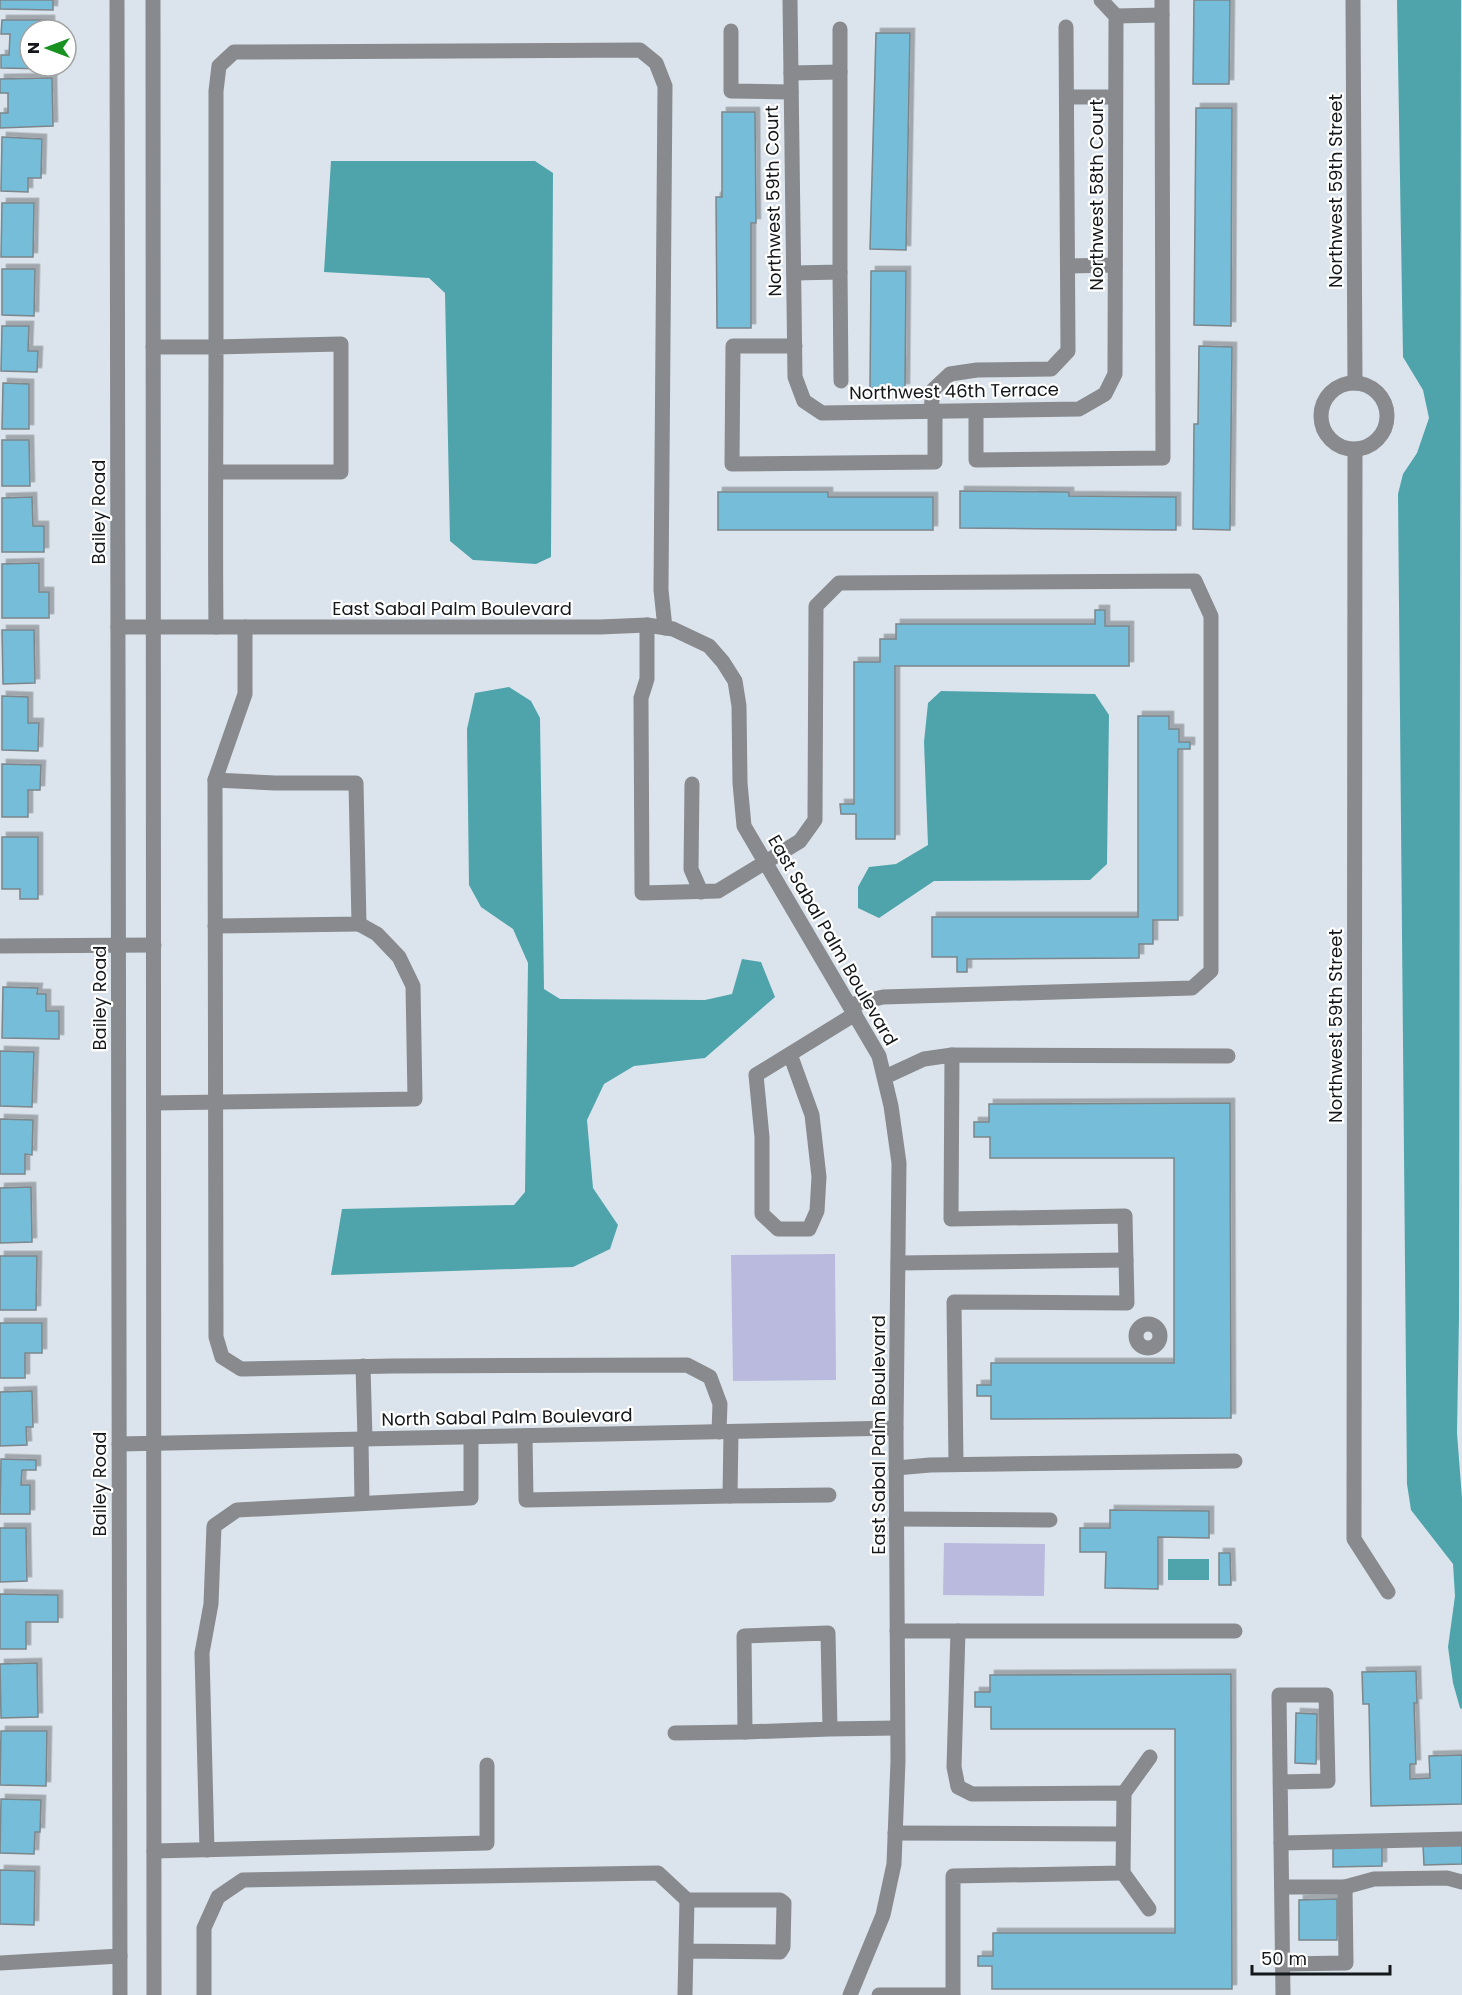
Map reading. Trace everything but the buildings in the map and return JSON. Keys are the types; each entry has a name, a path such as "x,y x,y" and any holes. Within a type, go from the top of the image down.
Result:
{"street":[{"name":"Bailey Road","path":"117,0 120,1995"},
{"path":"153,0 154,1995"},
{"name":"Northwest 59th Court","path":"790,0 795,377 804,401"},
{"path":"975,411 975,460 1163,458 1162,8 1116,16 1101,0"},
{"name":"Northwest 59th Street","path":"1353,0 1355,383"},
{"name":"Northwest 58th Court","path":"1105,394 1114,374 1116,16"},
{"path":"795,346 733,346 732,464 935,462 933,390 950,374 977,370 1050,369 1068,351 1066,27"},
{"path":"840,29 841,381"},
{"path":"731,31 731,92 791,92"},
{"path":"216,627 214,497 216,472 216,91 219,66 234,52 640,50 656,63 665,86 661,590 666,628"},
{"path":"791,73 840,72"},
{"path":"1067,97 1115,97"},
{"path":"1068,266 1114,265"},
{"path":"794,273 840,272"},
{"path":"153,347 341,345 341,472 216,472"},
{"path":"1355,383 1365,384 1382,396 1388,416 1382,435 1375,443 1355,450 1346,449 1329,439 1321,421 1324,402 1329,394 1345,384 1355,383"},
{"name":"Northwest 46th Terrace","path":"804,401 822,413 1079,409 1105,394"},
{"name":"Northwest 59th Street","path":"1355,450 1354,1539 1388,1592"},
{"path":"647,625 647,680 641,698 642,893 718,891 800,841 815,820 816,606 839,583 1195,581 1211,616 1211,972 1192,988 883,996 852,1009 790,1054 756,1075 762,1137 762,1214 778,1229 809,1229 817,1211 819,1178 812,1115 790,1054"},
{"name":"East Sabal Palm Boulevard","path":"118,627 600,627 647,625 673,629 709,646 735,681 739,706 740,783 744,826 879,1056 891,1106 899,1163 896,1428 897,1728 894,1864 883,1915 850,1995"},
{"path":"245,627 245,694 215,780 216,1337 222,1357 242,1369 363,1366 687,1365 710,1377 720,1404 725,1432 730,1496"},
{"path":"215,780 356,783 358,924"},
{"path":"692,784 691,869 701,892"},
{"path":"154,1103 415,1099 413,986 399,957 377,934 358,924 215,926"},
{"path":"0,946 154,945"},
{"path":"952,1055 951,1219 1125,1216 1127,1303 1143,1325"},
{"path":"885,1077 924,1059 952,1055 1228,1056"},
{"path":"898,1263 1126,1260"},
{"path":"956,1464 954,1302 1127,1303"},
{"path":"362,1503 363,1366"},
{"name":"North Sabal Palm Boulevard","path":"119,1444 896,1428"},
{"path":"525,1436 526,1500 829,1495"},
{"path":"207,1850 202,1653 211,1604 214,1526 237,1510 471,1498 471,1437"},
{"path":"896,1468 956,1464 1235,1461"},
{"path":"896,1519 1050,1520"},
{"path":"897,1631 1235,1631"},
{"path":"958,1631 954,1767 958,1787 972,1794 1124,1793"},
{"path":"745,1732 744,1636 768,1635 828,1633 830,1729"},
{"path":"1280,1782 1328,1781 1326,1695 1279,1695 1280,1782 1282,1887 1283,1995"},
{"path":"675,1733 897,1728"},
{"path":"1149,1909 1123,1873 1123,1834 1124,1793 1150,1757"},
{"path":"154,1851 488,1843 487,1765"},
{"path":"895,1833 1123,1834"},
{"path":"1281,1843 1462,1839"},
{"path":"879,1995 953,1995 953,1876 1123,1873"},
{"path":"204,1995 204,1928 218,1897 243,1880 658,1874 687,1900 780,1900 784,1903 783,1947 780,1952 687,1951"},
{"path":"1282,1887 1345,1887 1374,1879 1447,1878 1462,1882"},
{"path":"1283,1964 1346,1963 1345,1887"},
{"path":"685,1995 687,1900"},
{"path":"0,1963 120,1956"}],"shaded area":[{"path":"1397,0 1461,0 1457,1433 1462,1498 1462,1709 1453,1683 1448,1647 1455,1596 1453,1564 1411,1510 1407,1484 1398,494 1403,474 1417,453 1429,418 1423,390 1403,357"},
{"path":"331,161 535,161 553,173 551,557 536,564 473,560 450,541 445,293 429,278 324,272"},
{"path":"509,687 531,701 540,718 544,989 560,999 705,1000 732,994 742,959 761,962 775,997 705,1058 634,1066 604,1084 587,1120 593,1188 618,1225 610,1249 573,1267 331,1275 342,1209 514,1205 525,1192 528,963 513,929 481,907 469,885 467,729 475,693"},
{"path":"941,691 1095,694 1109,715 1107,864 1090,880 934,881 879,918 858,908 858,887 869,867 896,864 928,845 924,742 928,703"},
{"path":"835,1254 836,1380 733,1381 731,1255"},
{"path":"944,1543 1045,1544 1044,1596 943,1595"},
{"path":"1168,1559 1209,1559 1209,1580 1168,1580"}]}
